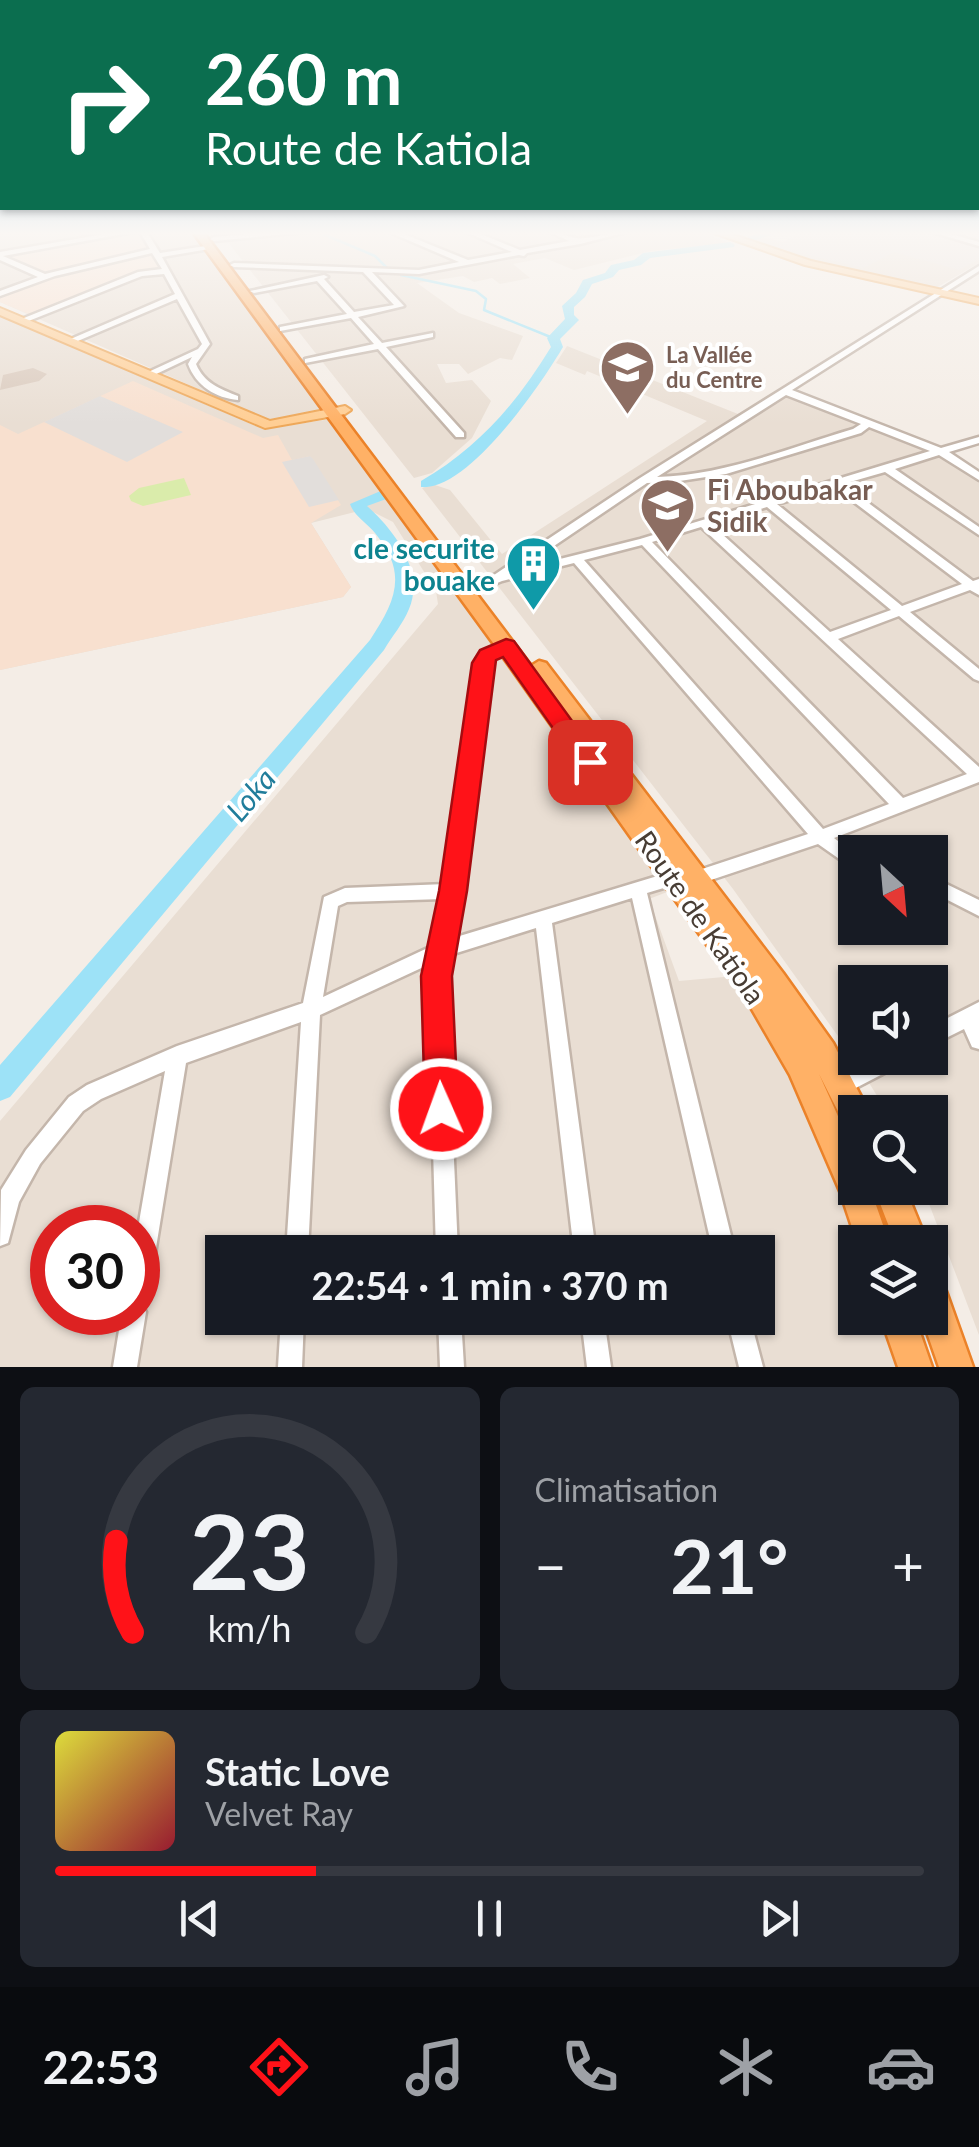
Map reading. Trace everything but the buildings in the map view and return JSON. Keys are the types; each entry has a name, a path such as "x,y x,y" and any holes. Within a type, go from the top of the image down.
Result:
{"highway":[{"name":"Route de Katiola","path":"252,296 685,878 800,1065 867,1225"},
{"name":"Route de Katiola","path":"258,296 308,361 339,412"},
{"name":"Route de Katiola","path":"472,590 506,646 685,878 801,1020 845,1095"},
{"path":"904,1335 915,1367"},
{"path":"945,1335 956,1367"}],"main road":[{"path":"0,311 269,425 339,412"}],"street":[{"path":"22,320 85,296"},
{"path":"70,341 178,296"},
{"path":"180,296 206,342 192,364 195,375 203,384 236,398"},
{"path":"335,296 460,435"},
{"path":"283,329 400,306 390,296"},
{"path":"472,590 498,578 933,296"},
{"path":"308,361 430,335"},
{"path":"148,374 204,348"},
{"path":"785,391 941,452 979,476"},
{"path":"644,480 674,480 710,473 856,431 867,424"},
{"path":"498,578 578,560 979,440"},
{"path":"887,468 979,532"},
{"path":"836,484 976,587"},
{"path":"770,504 979,676"},
{"path":"0,1235 9,1198 32,1157 76,1104 94,1092 178,1056 311,1011 443,949 820,837 979,776 703,523"},
{"path":"644,541 902,807"},
{"path":"578,560 820,837 838,850"},
{"path":"827,638 976,587"},
{"path":"445,1235 436,990 483,663 488,655 506,646"},
{"path":"638,888 720,1235"},
{"path":"297,1235 311,1011 333,898 453,891"},
{"path":"948,892 979,908"},
{"path":"543,918 582,1235"},
{"path":"948,1028 974,1014 979,1040"},
{"path":"153,1205 178,1056"},
{"path":"841,1086 861,1075"},
{"path":"124,1367 130,1335"},
{"path":"290,1367 292,1335"},
{"path":"451,1335 452,1367"},
{"path":"595,1335 599,1367"},
{"path":"743,1335 750,1367"}],"shaded area":[{"path":"0,296 240,296 325,410 276,421 267,419 0,302"},
{"path":"0,296 85,296 31,315 0,302"},
{"path":"270,296 435,296 459,313 523,336 512,360 500,358 468,374 459,364 437,364 446,383 472,380 491,401 472,438 432,473 414,478"},
{"path":"0,316 263,429 331,419 680,887 649,899 679,981 735,976 798,1088 838,1178 838,1205 848,1205 855,1225 838,1225 838,1335 892,1335 903,1367 0,1367 0,1121 438,604 436,591 393,522 367,509 311,523 351,587 343,597 0,670"},
{"path":"567,346 738,414 775,391 932,451 979,481 979,1335 948,1254 948,1225 937,1225 929,1205 948,1205 948,1095 877,1095 864,1075 948,1075 948,965 838,965 838,1036 733,889 422,488 435,485 450,490 502,554 707,421 587,371 585,375 556,363"},
{"path":"133,381 263,438 278,435 292,460 310,456 341,505 311,523 351,587 343,597 0,670 0,425 18,434"},
{"path":"100,396 183,432 127,462 44,422"},
{"path":"310,456 339,500 309,507 282,462"}],"green space":[{"path":"184,478 191,495 143,506 129,496 139,488"}],"waterway":[{"path":"482,296 486,299 484,310 553,338"},
{"name":"Loka","path":"427,484 467,458 517,407 557,347 553,338 567,328 564,324 573,320 568,316 568,306 580,296"},
{"name":"Loka","path":"0,1087 377,645 394,620 404,591 400,563 388,538 358,504 383,495"}],"place":[{"name":"La Vallée du Centre","path":"627,416"},
{"name":"Fi Aboubakar Sidik","path":"668,554"},
{"name":"cle securite bouake","path":"534,613"}],"route":[{"path":"441,1109 436,976 453,891 483,663 488,655 506,646 590,762"}]}
